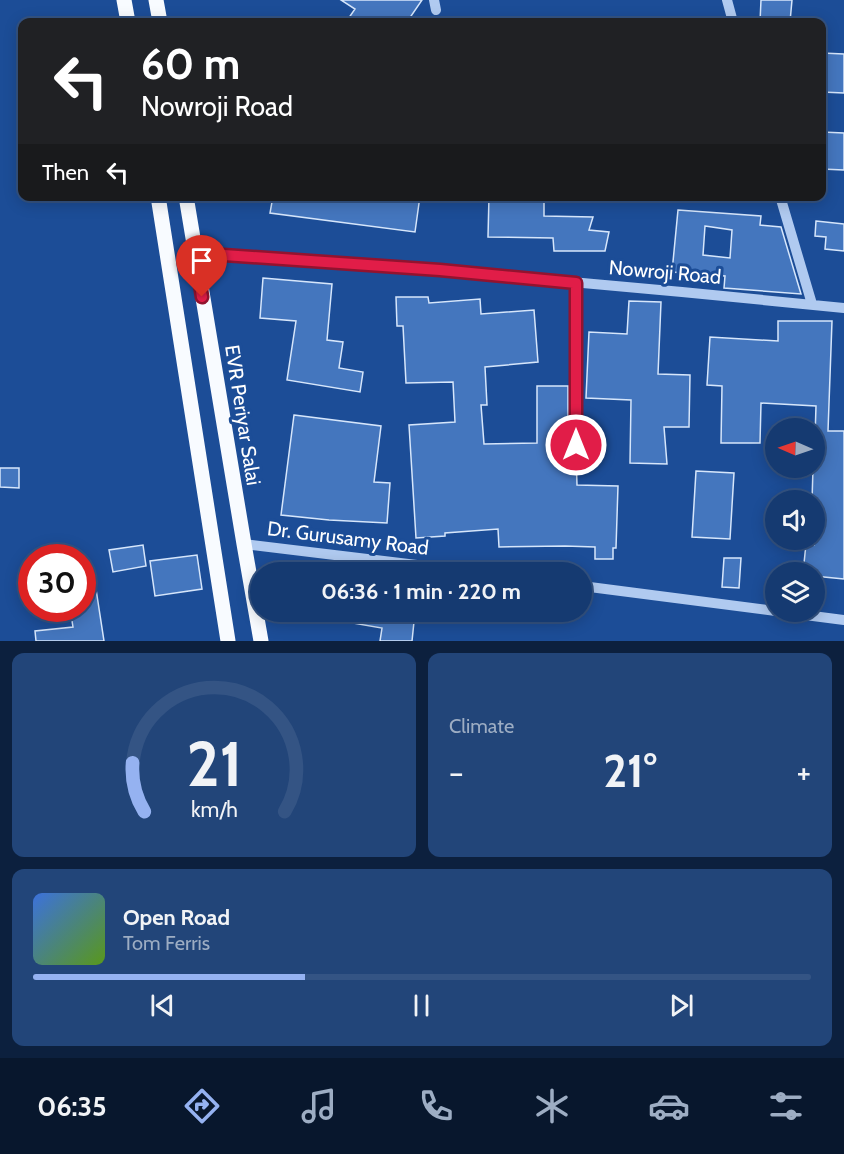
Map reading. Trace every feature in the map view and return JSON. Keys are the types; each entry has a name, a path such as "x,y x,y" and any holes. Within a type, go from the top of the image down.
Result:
{"main road":[{"path":"124,0 127,18"},
{"path":"156,0 159,18"},
{"path":"159,201 228,641"},
{"name":"EVR Periyar Salai","path":"187,201 261,641"}],"street":[{"path":"727,0 732,18"},
{"path":"781,201 812,304"},
{"name":"Nowroji Road","path":"195,253 440,270 844,308"},
{"path":"576,283 576,445"},
{"name":"Dr. Gurusamy Road","path":"244,544 392,562"},
{"path":"592,587 765,610"},
{"path":"825,618 844,620"}],"building":[{"path":"341,0 422,0 410,18 349,18 355,9"},
{"path":"761,0 792,0 790,18 760,18"},
{"path":"826,53 844,54 844,93 826,92"},
{"path":"826,132 844,133 844,170 826,169"},
{"path":"272,201 419,201 415,232 270,213"},
{"path":"489,201 544,201 544,216 593,217 589,230 609,232 605,251 554,251 553,238 488,237"},
{"path":"678,210 761,216 760,225 781,227 801,294 724,288 725,276 672,272","holes":["705,226 732,230 730,258 703,255"]},
{"path":"816,221 844,224 844,251 825,249 826,237 815,236"},
{"path":"263,278 332,284 327,340 343,342 339,368 363,372 360,392 287,380 296,321 260,318"},
{"path":"396,297 428,297 429,303 480,299 481,314 534,310 538,362 485,367 487,405 481,405 484,444 537,443 537,386 568,386 568,450 576,452 577,485 618,486 616,548 613,548 613,559 595,559 595,547 499,547 498,529 445,533 445,536 416,538 409,425 455,422 453,382 406,383 403,326 397,326"},
{"path":"629,301 661,302 658,374 690,375 689,427 664,427 667,464 630,463 631,400 586,398 589,332 627,334"},
{"path":"778,321 832,321 828,431 844,431 844,579 825,577 825,562 804,562 805,550 825,550 825,490 812,490 813,478 825,478 825,418 816,418 816,406 761,403 760,443 721,443 722,386 707,385 710,337 778,341"},
{"path":"294,415 381,426 374,482 390,483 387,523 281,515"},
{"path":"0,468 19,468 19,488 0,487"},
{"path":"696,471 734,473 730,539 692,537"},
{"path":"143,545 146,566 113,572 109,550"},
{"path":"197,555 202,589 155,596 150,561"},
{"path":"724,558 741,558 739,588 722,587"},
{"path":"96,589 104,641 36,641 35,631 73,627 72,622 96,622"},
{"path":"347,622 414,622 412,641 380,641 382,628"}],"route":[{"path":"202,297 195,253 440,270 576,283 576,445"}]}
